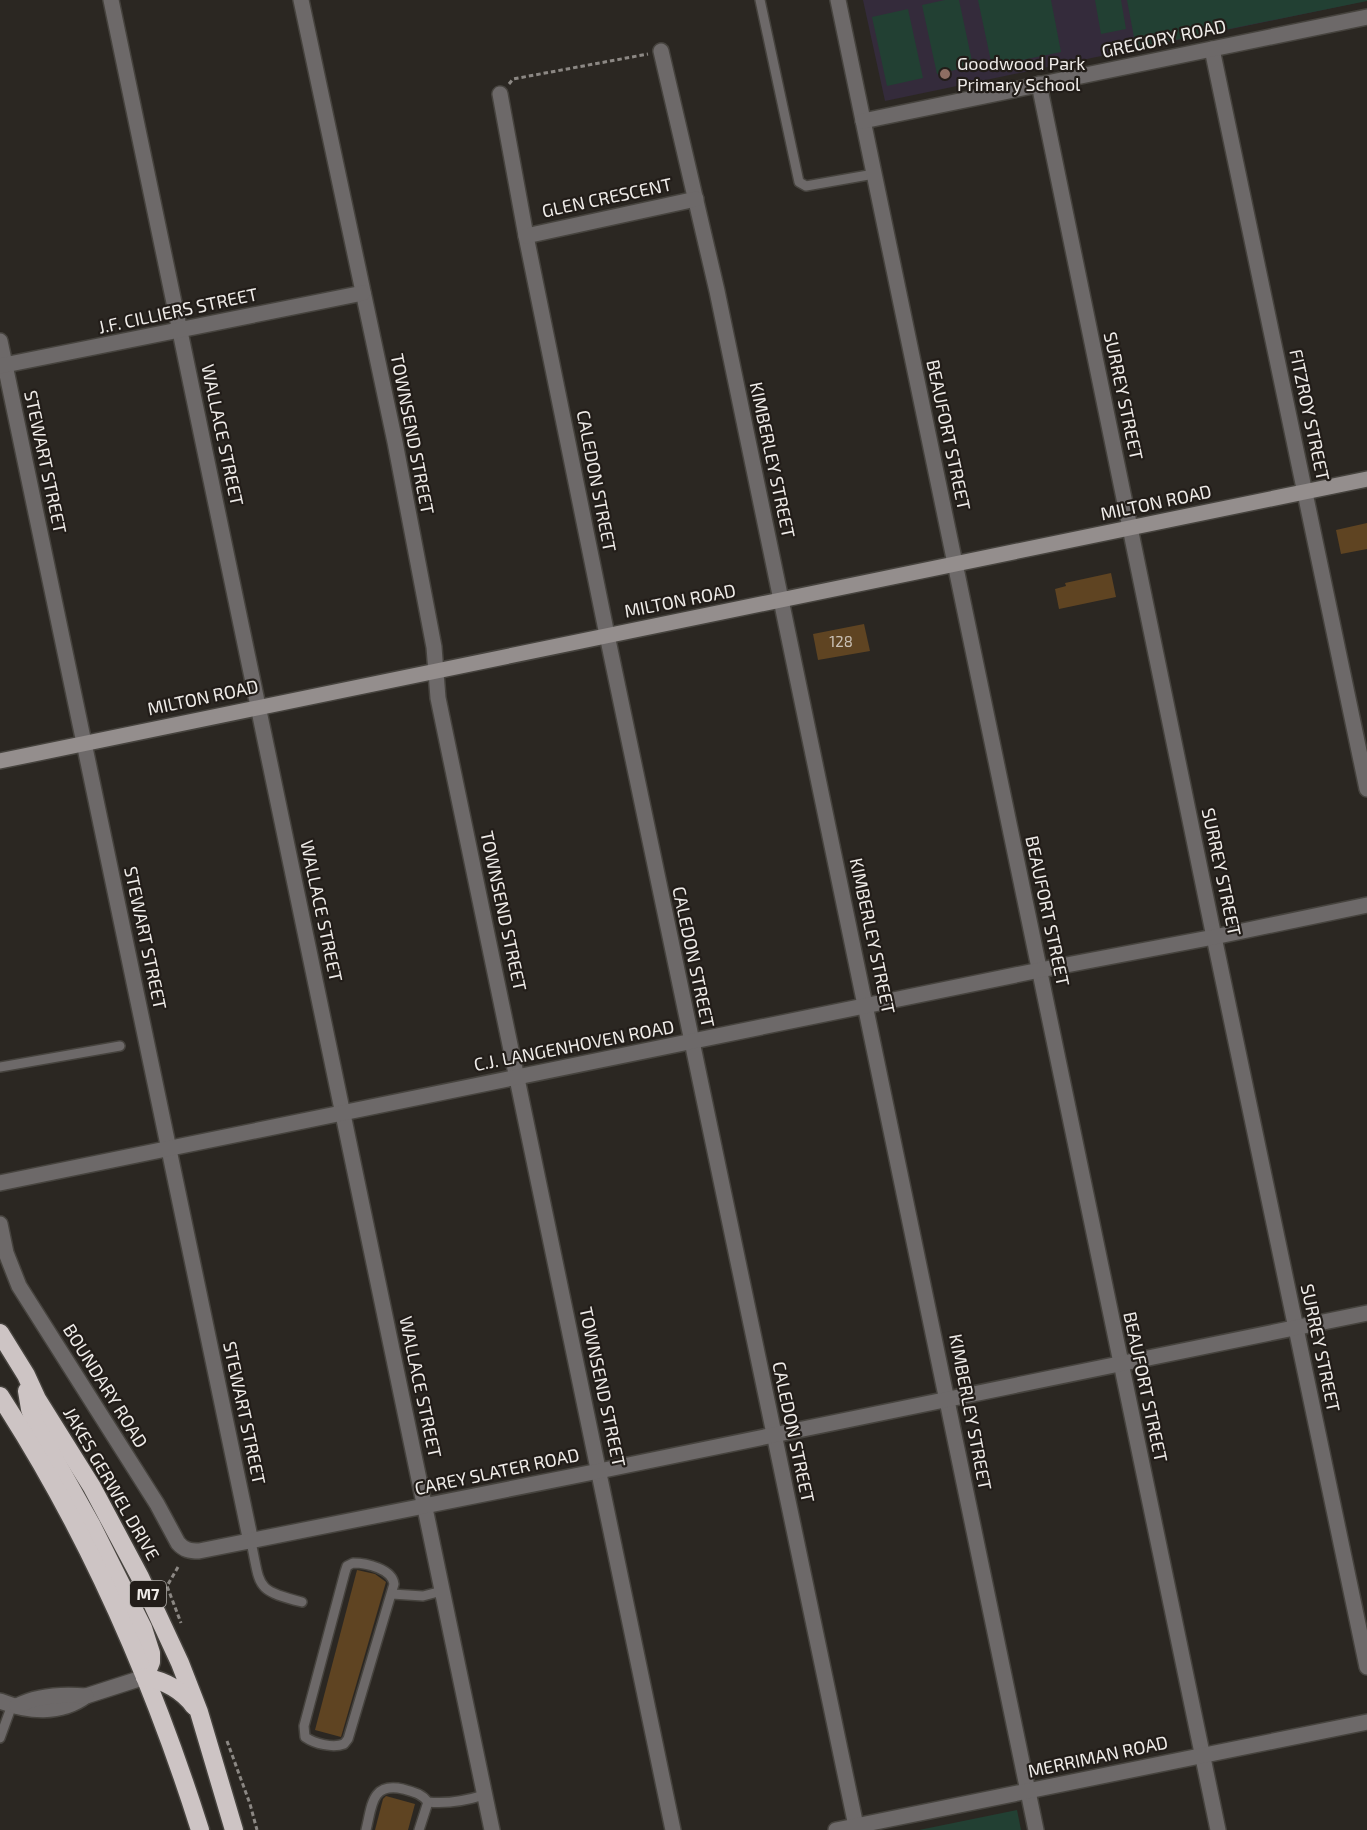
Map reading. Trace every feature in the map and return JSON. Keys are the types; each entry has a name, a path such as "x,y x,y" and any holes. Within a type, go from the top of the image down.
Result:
{"highway":[{"name":"JAKES GERWEL DRIVE","path":"0,1334 92,1487 140,1577 180,1663 199,1712 234,1830"},
{"path":"26,1375 28,1399 36,1425 143,1628 151,1653 151,1662 146,1677 176,1688 199,1712"},
{"name":"M7","path":"0,1396 86,1546 146,1677 200,1830"}],"street":[{"name":"WALLACE STREET","path":"111,0 492,1830"},
{"name":"TOWNSEND STREET","path":"301,0 395,442 434,647 438,698 673,1830"},
{"name":"BEAUFORT STREET","path":"838,0 1218,1830"},
{"name":"GREGORY ROAD","path":"863,121 1367,17"},
{"name":"FITZROY STREET","path":"1212,49 1367,789"},
{"name":"KIMBERLEY STREET","path":"662,51 717,291 1036,1830"},
{"name":"SURREY STREET","path":"1039,84 1367,1667"},
{"name":"CALEDON STREET","path":"500,94 526,236 607,635 856,1826"},
{"name":"GLEN CRESCENT","path":"526,236 696,199"},
{"name":"J.F. CILLIERS STREET","path":"2,365 363,293"},
{"name":"STEWART STREET","path":"0,341 2,365 84,743 251,1542"},
{"name":"MILTON ROAD","path":"0,761 1367,479"},
{"name":"C.J. LANGENHOVEN ROAD","path":"0,1183 1367,905"},
{"name":"BOUNDARY ROAD","path":"0,1224 6,1253 19,1286 151,1494 178,1543 183,1548 199,1551"},
{"name":"CAREY SLATER ROAD","path":"199,1551 424,1507 1367,1313"},
{"path":"10,1704 35,1710 55,1709 78,1702 86,1696 146,1677"},
{"name":"MERRIMAN ROAD","path":"836,1830 1367,1722"}],"lane":[{"path":"760,0 801,185 874,174"},
{"path":"0,1067 120,1046"},
{"path":"251,1542 260,1583 265,1589 271,1594 302,1602"},
{"path":"358,1563 388,1573 394,1578 392,1594 348,1739 345,1744 333,1746 309,1740 305,1737 304,1726 347,1566 358,1563"},
{"path":"392,1594 423,1596 442,1591"},
{"path":"0,1738 10,1704"},
{"path":"366,1830 377,1793 384,1788 391,1787 420,1794 428,1802 456,1802 484,1795"},
{"path":"419,1830 428,1802"}],"path":[{"path":"500,94 513,79 662,51"}],"shaded area":[{"name":"Goodwood Park Primary School","path":"863,0 1356,0 1356,3 885,101"}],"green space":[{"path":"945,0 959,0 973,66 937,74 922,5"},
{"path":"978,0 1051,0 1061,52 992,66"},
{"path":"1095,0 1121,0 1126,29 1101,34"},
{"path":"1127,0 1367,0 1367,1 1136,48"},
{"path":"908,9 923,78 887,86 872,17"},
{"path":"1017,1810 1021,1830 919,1830"}],"building":[{"path":"1367,523 1367,549 1341,554 1336,530"},
{"path":"1111,573 1116,597 1059,609 1055,589 1066,586 1065,583"},
{"path":"864,624 870,651 818,660 813,634"},
{"path":"357,1570 375,1574 386,1582 341,1737 315,1730"},
{"path":"386,1796 415,1804 408,1830 375,1830 383,1799"}],"place":[{"name":"Goodwood Park Primary School","path":"945,74"}]}
